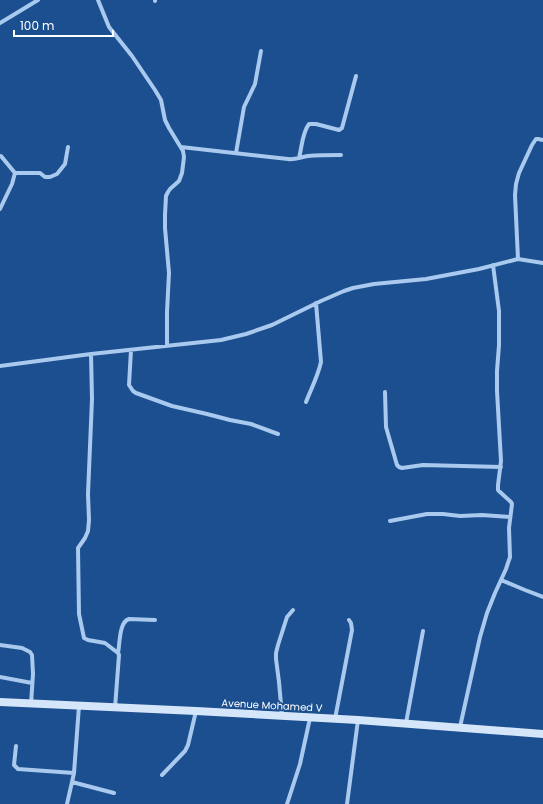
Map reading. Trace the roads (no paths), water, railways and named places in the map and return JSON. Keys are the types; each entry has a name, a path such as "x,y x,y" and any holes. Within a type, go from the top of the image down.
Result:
{"main road":[{"name":"Avenue Mohamed V","path":"0,702 358,720 543,734"}],"street":[{"path":"0,23 38,0"},
{"path":"98,0 109,27 132,56 161,100 165,120 181,147 184,157 179,182 170,189 166,196 165,235 169,273 167,346"},
{"path":"236,153 244,107 255,84 261,51"},
{"path":"299,158 308,124 316,124 339,130 342,128 356,76"},
{"path":"518,259 515,195 516,184 519,173 532,145 536,139 543,140"},
{"path":"15,173 40,173 45,177 50,177 57,174 65,164 68,147"},
{"path":"181,147 288,160 314,156 341,155"},
{"path":"1,156 15,173"},
{"path":"0,209 12,184 15,173"},
{"path":"0,366 91,354 221,340 246,334 272,325 344,291 364,286 426,279 518,259 543,263"},
{"path":"460,727 480,636 487,613 506,570 510,557 509,528 512,507 511,502 498,490 501,466 497,391 499,311 493,265"},
{"path":"306,402 316,380 321,362 316,303"},
{"path":"131,350 129,385 136,393 172,406 251,424 278,434"},
{"path":"91,354 92,399 88,494 89,520 88,531 78,548 79,614 84,638 105,643 118,652"},
{"path":"385,392 386,427 397,465 399,467 402,468 423,465 501,466"},
{"path":"390,521 427,514 510,517"},
{"path":"501,580 543,596"},
{"path":"282,716 276,653 287,617 293,610"},
{"path":"115,708 118,652 122,625 129,619 155,620"},
{"path":"335,719 352,630 349,620"},
{"path":"406,724 424,632"},
{"path":"0,645 22,648 30,652 32,655 33,663 30,704"},
{"path":"0,677 32,683"},
{"path":"67,804 74,773 79,706"},
{"path":"162,774 185,751 188,745 196,711"},
{"path":"287,804 300,764 310,718"},
{"path":"346,804 358,720"},
{"path":"16,746 14,765 18,769 74,773"},
{"path":"72,782 114,793"}]}
